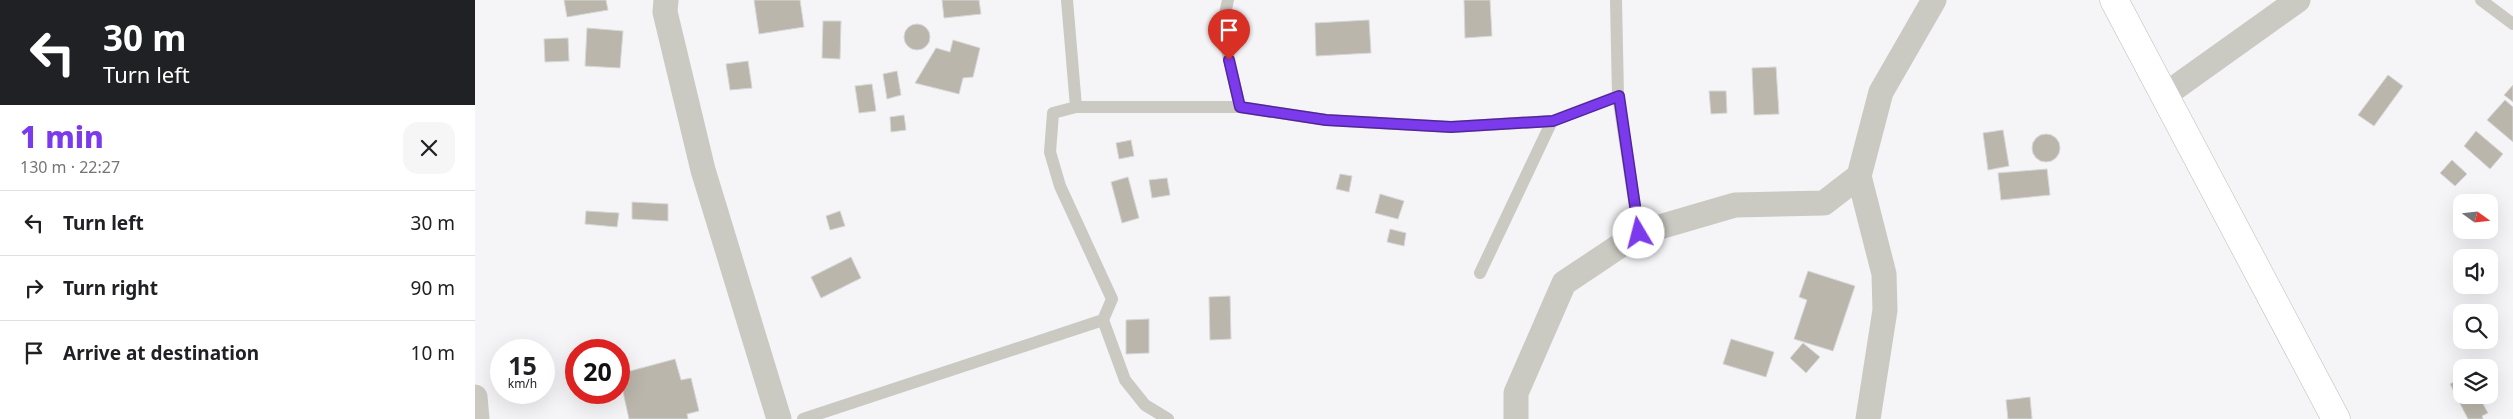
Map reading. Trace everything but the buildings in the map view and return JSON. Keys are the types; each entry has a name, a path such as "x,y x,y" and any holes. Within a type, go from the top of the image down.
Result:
{"main road":[{"path":"2114,0 2336,419"}],"street":[{"path":"666,0 665,12 703,170 779,419"},
{"path":"1868,419 1885,310 1884,274 1859,176 1881,92 1934,0"},
{"path":"2165,95 2298,0"},
{"path":"1516,419 1516,393 1564,283 1639,233 1735,205 1824,203 1859,176"},
{"path":"475,397 477,419"}],"lane":[{"path":"1067,0 1075,107"},
{"path":"1227,0 1222,28 1240,107"},
{"path":"1615,0 1619,96 1639,233"},
{"path":"2481,0 2513,24"},
{"path":"1167,419 1145,405 1125,380 1103,320 1112,299 1060,186 1050,152 1053,113 1075,107 1240,107 1326,120 1451,127 1553,121 1619,96"},
{"path":"1480,273 1553,121"},
{"path":"803,419 1103,320"}],"route":[{"path":"1229,60 1240,107 1326,120 1451,127 1553,121 1619,96 1639,233"}]}
